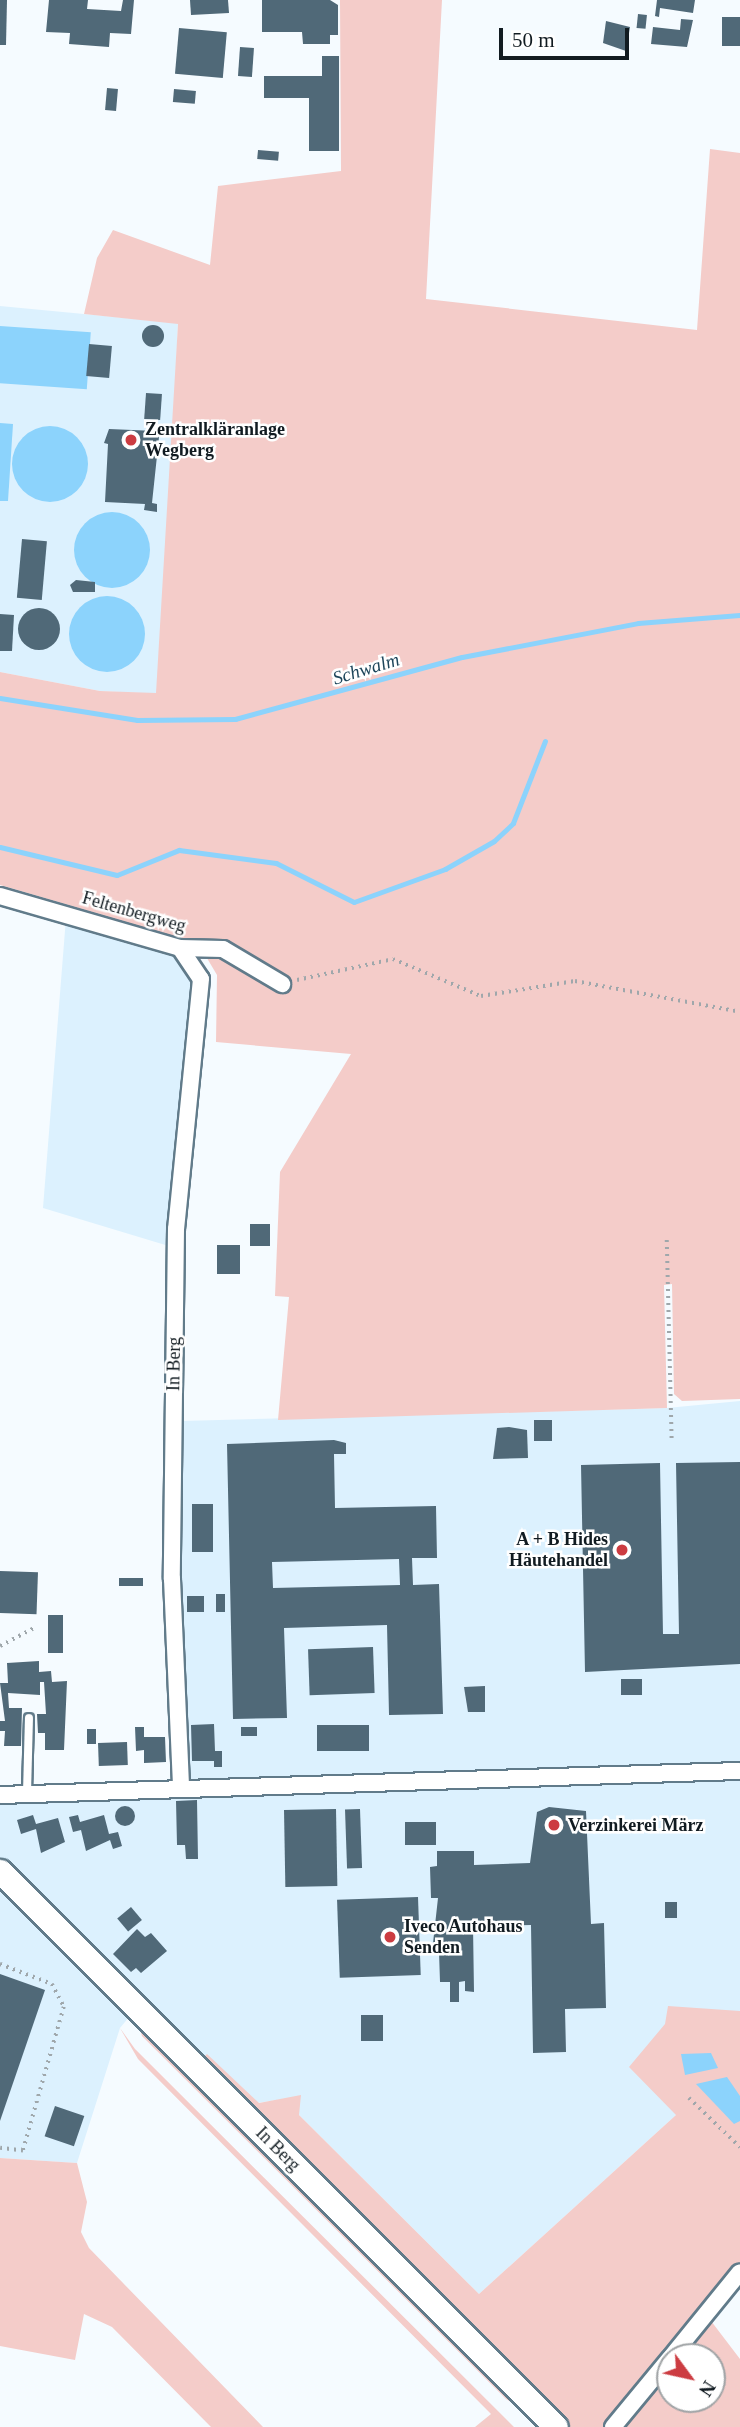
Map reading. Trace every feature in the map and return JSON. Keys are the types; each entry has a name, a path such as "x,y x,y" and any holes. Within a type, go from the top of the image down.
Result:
{"main road":[{"name":"In Berg","path":"0,1871 556,2427"}],"street":[{"name":"Feltenbergweg","path":"0,896 180,948 223,949 282,984"},
{"name":"In Berg","path":"180,948 201,979 176,1229 172,1579 181,1787"},
{"path":"0,1794 740,1771"},
{"path":"683,2343 740,2272"},
{"path":"613,2427 656,2376"}],"lane":[{"path":"27,1793 29,1718"}],"path":[{"path":"282,984 393,959 481,996 575,981 740,1012"},
{"path":"667,1240 672,1440"},
{"path":"0,1646 35,1628"},
{"path":"0,1964 52,1984 64,2007 23,2151 0,2148"},
{"path":"690,2098 740,2147"}],"shaded area":[{"path":"340,0 442,0 426,299 697,330 710,149 740,153 740,1399 682,1401 674,1394 672,1284 664,1285 667,1408 278,1420 289,1297 275,1296 280,1172 351,1054 216,1042 217,975 198,943 0,885 0,672 100,691 156,693 178,324 84,314 97,258 113,230 210,265 218,186 341,171"},
{"name":"Zentralkläranlage Wegberg","path":"0,306 178,323 161,694 100,691 0,672"},
{"path":"66,918 178,951 199,981 172,1247 43,1208"},
{"path":"740,1401 740,2151 676,2115 479,2294 283,2099 245,2105 143,2000 120,2028 77,2163 0,2158 0,1805 184,1793 178,1567 182,1421 667,1408"},
{"path":"668,2006 740,2011 740,2265 676,2343 656,2343 656,2367 607,2427 568,2427 201,2060 207,2054 259,2103 301,2095 299,2115 479,2294 676,2115 629,2067 665,2024"},
{"path":"136,2017 531,2415 506,2399 142,2036"},
{"path":"120,2028 135,2049 514,2427 475,2427 491,2414 138,2059"},
{"path":"0,2158 77,2163 87,2202 81,2232 89,2248 263,2427 211,2427 112,2327 84,2314 75,2360 0,2346"},
{"path":"708,2317 740,2359 740,2427 620,2427 656,2382 656,2413 726,2413 726,2343 687,2343"}],"water":[{"path":"0,326 91,332 87,389 0,383"},
{"path":"0,423 13,424 8,501 0,501"},
{"path":"58,426 71,432 82,443 88,456 86,479 71,496 58,502 42,502 29,496 14,479 12,456 18,443 35,428"},
{"path":"120,512 133,518 144,529 150,542 148,565 133,582 120,588 104,588 91,582 76,565 74,542 80,529 97,514"},
{"path":"115,596 128,602 139,613 145,626 143,649 128,666 115,672 99,672 86,666 71,649 69,626 75,613 92,598"},
{"path":"711,2053 718,2068 685,2075 681,2054"},
{"path":"727,2077 740,2096 740,2121 734,2124 696,2084"}],"building":[{"path":"0,0 7,0 6,45 0,45"},
{"path":"49,0 88,0 87,9 121,11 123,0 134,0 131,34 110,33 109,47 69,44 70,33 46,32"},
{"path":"190,0 228,0 229,13 191,15"},
{"path":"262,0 330,0 338,5 338,35 330,35 330,44 303,44 302,32 262,32"},
{"path":"657,0 695,0 693,13 660,8 659,17 655,16"},
{"path":"638,14 647,15 645,29 637,28"},
{"path":"722,17 740,17 740,46 722,46"},
{"path":"681,19 693,20 687,47 651,44 653,27 680,30"},
{"path":"606,21 630,27 626,51 603,43"},
{"path":"179,28 227,32 223,78 175,74"},
{"path":"240,47 254,48 252,77 238,76"},
{"path":"322,56 339,56 339,151 309,151 309,98 264,98 264,76 322,76"},
{"path":"107,88 118,89 116,111 105,110"},
{"path":"174,89 196,91 195,104 173,102"},
{"path":"258,150 279,152 278,161 257,159"},
{"path":"153,325 163,332 164,336 157,346 153,347 143,340 142,336 149,326"},
{"path":"89,344 112,346 109,378 86,376"},
{"path":"146,393 162,394 160,420 144,419"},
{"path":"109,429 156,431 159,437 152,503 157,504 157,512 144,510 145,504 105,502 108,444 104,443"},
{"path":"22,539 47,541 42,600 17,598"},
{"path":"76,580 95,582 95,592 73,592 70,585"},
{"path":"39,608 54,614 60,629 54,644 39,650 24,644 18,629 24,614"},
{"path":"0,614 14,615 12,651 0,651"},
{"path":"250,1224 270,1224 270,1246 250,1246"},
{"path":"217,1245 240,1245 240,1274 217,1274"},
{"path":"534,1420 552,1420 552,1441 534,1441"},
{"path":"497,1428 527,1430 528,1458 493,1459"},
{"path":"334,1440 346,1443 346,1454 334,1454 335,1508 436,1506 437,1558 412,1558 413,1585 439,1584 443,1714 389,1715 387,1625 284,1628 287,1718 233,1719 227,1444","holes":["399,1559 400,1585 273,1588 272,1562"]},
{"path":"740,1462 740,1664 585,1672 581,1465 660,1463 663,1634 679,1634 676,1463"},
{"path":"192,1504 213,1504 213,1552 192,1552"},
{"path":"0,1571 38,1572 37,1614 0,1613"},
{"path":"119,1578 143,1578 143,1586 119,1586"},
{"path":"216,1594 225,1594 225,1612 216,1612"},
{"path":"187,1596 204,1596 204,1612 187,1612"},
{"path":"48,1615 63,1615 63,1653 48,1653"},
{"path":"373,1647 375,1693 310,1695 308,1649"},
{"path":"39,1661 39,1672 51,1671 52,1682 67,1681 64,1750 45,1750 45,1733 38,1733 37,1714 46,1714 44,1682 40,1682 40,1695 8,1693 9,1708 22,1708 21,1746 4,1746 5,1731 0,1731 0,1721 5,1721 0,1683 8,1683 7,1663"},
{"path":"621,1679 642,1679 642,1695 621,1695"},
{"path":"485,1686 485,1712 468,1712 464,1687"},
{"path":"214,1724 215,1751 222,1751 222,1767 214,1767 214,1761 192,1761 191,1725"},
{"path":"317,1725 369,1725 369,1751 317,1751"},
{"path":"135,1727 144,1727 144,1737 165,1737 166,1762 144,1763 144,1750 136,1751"},
{"path":"241,1727 257,1727 257,1736 241,1736"},
{"path":"87,1729 96,1729 96,1744 87,1744"},
{"path":"127,1742 128,1765 99,1766 98,1743"},
{"path":"197,1800 198,1859 186,1859 185,1845 177,1845 176,1801"},
{"path":"125,1806 132,1809 135,1816 132,1823 125,1826 118,1823 115,1816 118,1809"},
{"path":"549,1807 586,1811 591,1924 604,1923 606,2008 565,2009 566,2052 533,2053 531,1925 473,1926 474,1992 465,1991 465,1981 459,1982 459,2002 450,2002 450,1982 440,1982 439,1952 432,1952 438,1898 431,1898 430,1867 437,1866 437,1851 474,1851 474,1865 530,1863 537,1812"},
{"path":"336,1809 337,1886 285,1887 284,1810"},
{"path":"360,1809 362,1868 347,1868 345,1810"},
{"path":"33,1815 36,1824 58,1818 65,1842 41,1853 36,1829 21,1834 17,1820"},
{"path":"78,1815 80,1822 104,1815 109,1834 118,1832 122,1846 113,1849 110,1840 86,1851 81,1830 73,1832 69,1817"},
{"path":"405,1822 436,1822 436,1845 405,1845"},
{"name":"Iveco Autohaus Senden","path":"418,1897 421,1975 340,1978 337,1900"},
{"path":"665,1902 677,1902 677,1918 665,1918"},
{"path":"131,1907 142,1920 128,1932 117,1919"},
{"path":"137,1929 145,1937 151,1933 167,1951 141,1973 136,1968 131,1972 113,1954"},
{"path":"0,1974 45,1990 0,2121"},
{"path":"361,2015 383,2015 383,2041 361,2041"},
{"path":"55,2106 84,2116 74,2146 45,2136"}],"waterway":[{"name":"Schwalm","path":"0,698 137,720 235,719 462,657 638,623 740,615"},
{"path":"0,847 117,875 179,850 276,863 354,902 445,869 494,841 513,823 545,741"}],"place":[{"name":"Zentralkläranlage Wegberg","path":"131,440"},
{"name":"A + B Hides Häutehandel","path":"622,1550"},
{"name":"Verzinkerei März","path":"554,1825"},
{"name":"Iveco Autohaus Senden","path":"390,1937"}]}
